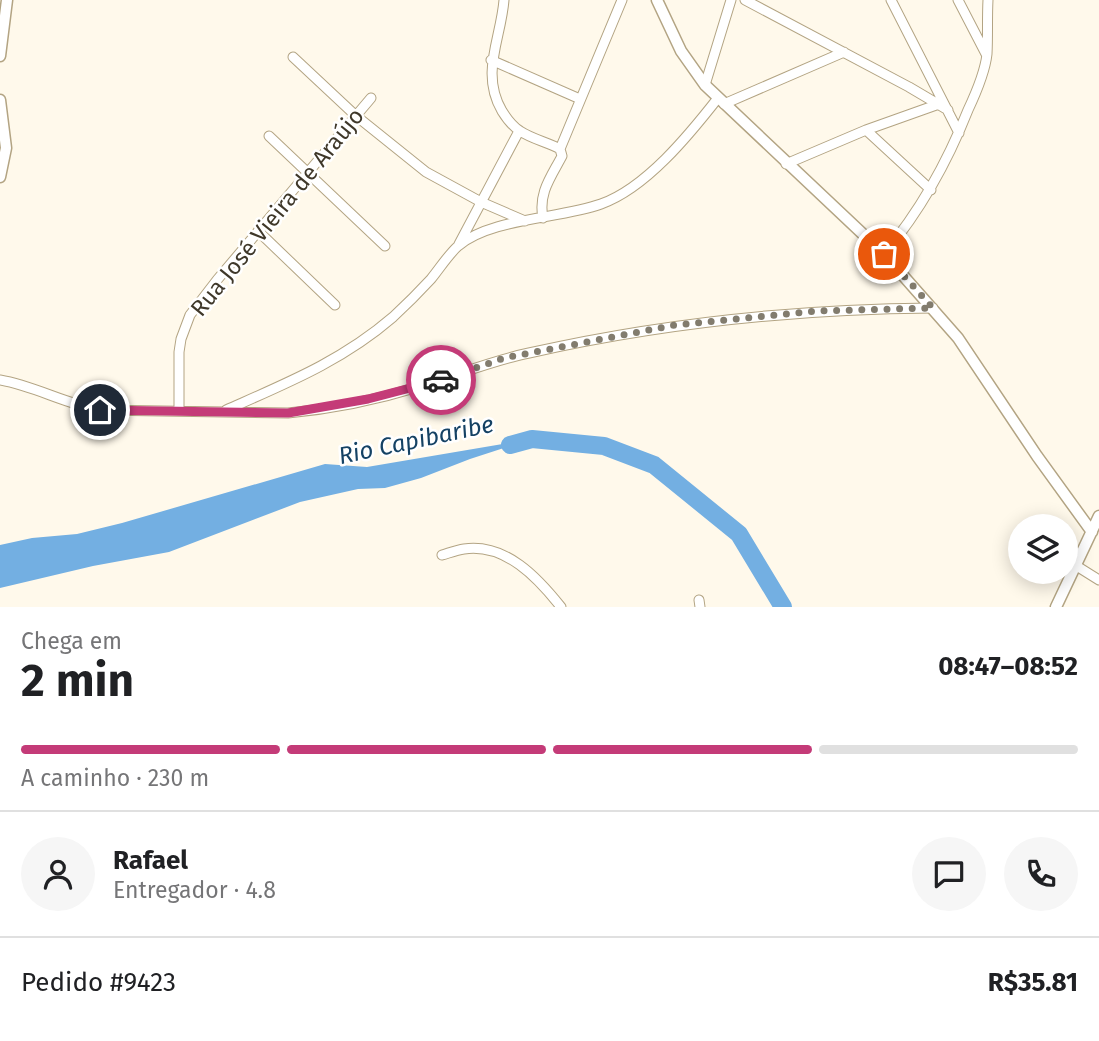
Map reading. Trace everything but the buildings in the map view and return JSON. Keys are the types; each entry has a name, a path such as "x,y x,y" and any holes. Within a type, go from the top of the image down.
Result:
{"street":[{"path":"0,56 7,0"},
{"path":"504,0 491,60 492,89 513,126 560,149"},
{"path":"543,218 542,194 562,156 560,149 622,0"},
{"path":"657,0 681,51 705,85 884,254 958,338 1091,533"},
{"path":"705,85 731,0"},
{"path":"745,0 948,110"},
{"path":"891,0 959,133"},
{"path":"958,0 987,55"},
{"path":"884,254 931,190 959,133 987,55 988,0"},
{"path":"458,246 490,230 599,205 621,193 683,142 721,101 844,52"},
{"path":"293,57 355,115 426,172 481,202 526,222"},
{"path":"491,60 580,99"},
{"name":"Rua José Vieira de Araújo","path":"179,411 179,352 185,326 202,300 258,231 371,98"},
{"path":"0,100 5,148 0,177"},
{"path":"786,164 866,130 939,104"},
{"path":"866,130 931,190"},
{"path":"225,411 319,369 340,357 392,318 458,246 519,131"},
{"path":"269,136 386,246"},
{"path":"258,231 335,305"},
{"path":"0,380 92,409 288,413 313,411 416,388 504,358 675,325 806,311 933,308"},
{"path":"1078,559 1099,516"},
{"path":"442,555 466,548 493,551 520,564 545,587 561,607"},
{"path":"1078,567 1099,580"},
{"path":"1056,607 1066,584"}],"water":[{"path":"532,439 385,488 358,489 300,502 169,552 93,566 0,588 0,545 32,538 77,534 122,523 325,464 367,467"}],"waterway":[{"name":"Rio Capibaribe","path":"510,445 532,439 604,446 654,465 739,534 783,607"}],"way so far":[{"path":"441,380 504,358 675,325 817,311 933,308 884,254"}],"route":[{"path":"100,410 288,413 313,411 441,380"}]}
